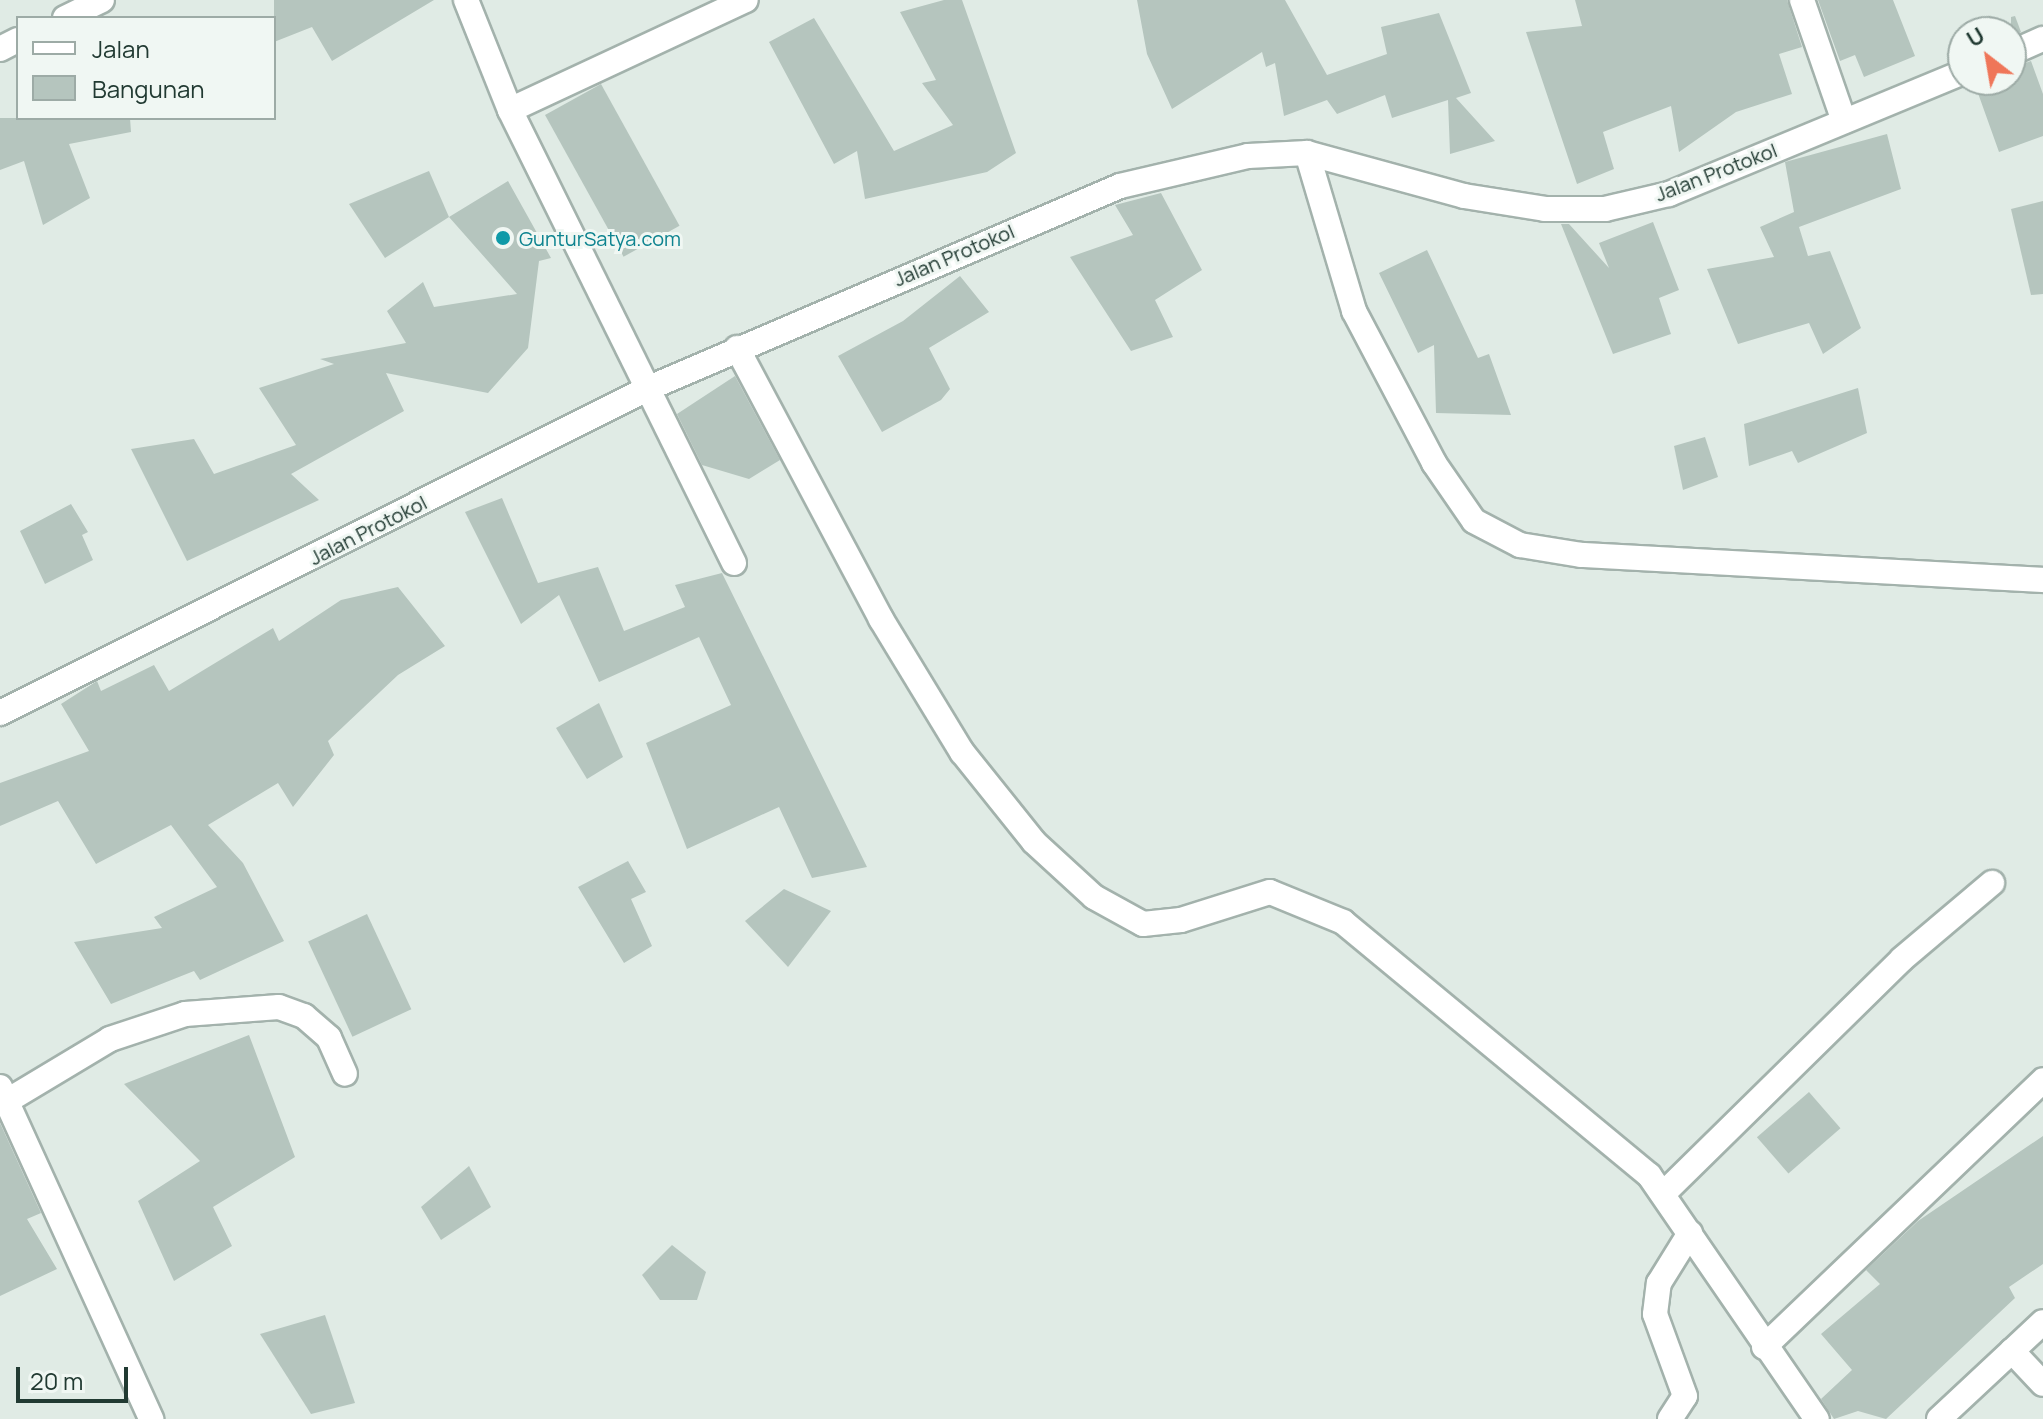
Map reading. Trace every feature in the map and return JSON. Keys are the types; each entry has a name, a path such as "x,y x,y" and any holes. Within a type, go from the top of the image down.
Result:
{"street":[{"path":"69,16 102,0"},
{"path":"466,0 510,110 734,563"},
{"path":"510,110 746,0"},
{"path":"1802,0 1844,121"},
{"name":"Jalan Protokol","path":"0,713 649,388 1120,186 1248,156 1307,153 1464,196 1545,209 1605,209 1669,194 1947,79"},
{"path":"1307,153 1354,311 1434,463 1474,521 1520,545 1582,555 2043,580"},
{"path":"737,348 874,606 962,752 1034,842 1094,897 1143,924 1181,920 1270,892 1308,901 1343,922 1663,1194 1764,1347 1817,1419"},
{"path":"1663,1194 1902,959 1992,883"},
{"path":"151,1419 3,1094 110,1039 185,1014 279,1007 304,1016 329,1038 345,1074"},
{"path":"1764,1347 2043,1080"},
{"path":"1670,1419 1685,1396 1655,1314 1659,1283 1690,1233"},
{"path":"1939,1419 2043,1322"},
{"path":"2012,1351 2043,1384"}],"building":[{"path":"274,0 434,0 332,61 312,27 276,41"},
{"path":"944,0 962,0 1016,153 987,172 865,199 857,151 834,164 769,42 814,18 894,151 953,125 922,83 936,80 900,12"},
{"path":"1137,0 1285,0 1327,75 1387,54 1381,27 1439,13 1471,93 1456,98 1495,141 1450,154 1448,100 1392,118 1385,95 1337,114 1327,100 1284,116 1275,63 1266,67 1262,52 1172,109 1147,54"},
{"path":"1575,0 1787,0 1802,47 1779,54 1792,94 1736,112 1679,152 1671,106 1603,132 1614,169 1577,184 1526,32 1582,26"},
{"path":"1818,0 1893,0 1915,56 1864,77 1855,55 1840,61"},
{"path":"2031,61 2043,94 2043,136 1999,152 1979,96 2027,96 2027,62"},
{"path":"601,84 680,226 624,257 545,115"},
{"path":"0,118 130,120 131,132 69,144 90,198 43,225 24,161 0,170"},
{"path":"1887,134 1901,189 1799,227 1808,256 1830,251 1861,328 1823,354 1809,323 1738,344 1707,269 1774,257 1760,227 1794,212 1785,162"},
{"path":"429,171 449,217 385,258 349,204"},
{"path":"508,181 551,258 539,261 528,348 488,393 386,373 404,411 291,474 319,500 187,561 131,449 194,439 214,474 296,445 259,388 334,364 320,359 406,343 387,311 423,282 434,307 517,294 449,217"},
{"path":"1161,193 1202,270 1155,300 1173,337 1131,351 1070,257 1133,235 1115,205"},
{"path":"2043,201 2043,294 2031,295 2011,209"},
{"path":"1653,222 1679,290 1659,298 1671,334 1613,354 1561,224 1569,224 1609,268 1599,243"},
{"path":"1427,250 1478,358 1489,354 1511,415 1436,413 1434,345 1418,353 1379,273"},
{"path":"960,276 989,312 929,348 950,389 941,400 882,432 838,356 903,321"},
{"path":"735,376 780,460 749,479 702,465 677,414"},
{"path":"1858,388 1867,433 1798,463 1792,451 1749,466 1744,424"},
{"path":"1705,437 1718,477 1683,490 1674,446"},
{"path":"502,498 538,583 598,567 624,631 685,607 675,585 722,573 867,867 812,878 779,807 687,849 646,743 731,705 699,637 599,682 559,595 521,624 465,512"},
{"path":"71,504 88,532 82,535 93,560 45,584 20,531"},
{"path":"398,587 445,646 398,675 328,741 334,755 293,807 278,783 208,825 243,863 284,941 200,980 194,971 111,1004 74,942 162,928 154,917 217,887 171,825 96,864 58,801 0,826 0,783 89,751 61,704 97,681 101,691 154,665 169,691 273,628 279,641 341,600"},
{"path":"599,703 623,757 587,779 556,728"},
{"path":"628,861 646,892 631,899 652,946 624,963 578,887"},
{"path":"784,889 831,911 788,967 745,921"},
{"path":"367,914 411,1009 352,1037 308,941"},
{"path":"249,1035 295,1157 213,1207 232,1246 174,1281 138,1201 200,1161 124,1084"},
{"path":"1809,1092 1840,1128 1788,1173 1757,1137"},
{"path":"0,1123 41,1213 27,1219 57,1269 0,1296"},
{"path":"2043,1136 2043,1264 2009,1287 2015,1298 1886,1419 1858,1411 1834,1419 1821,1399 1852,1370 1821,1334 1880,1284 1866,1270 1918,1221"},
{"path":"469,1166 491,1207 441,1240 421,1207"},
{"path":"672,1245 706,1272 697,1300 660,1300 642,1275"},
{"path":"325,1315 355,1403 311,1414 260,1334"}],"place":[{"name":"GunturSatya.com","path":"503,238"}]}
